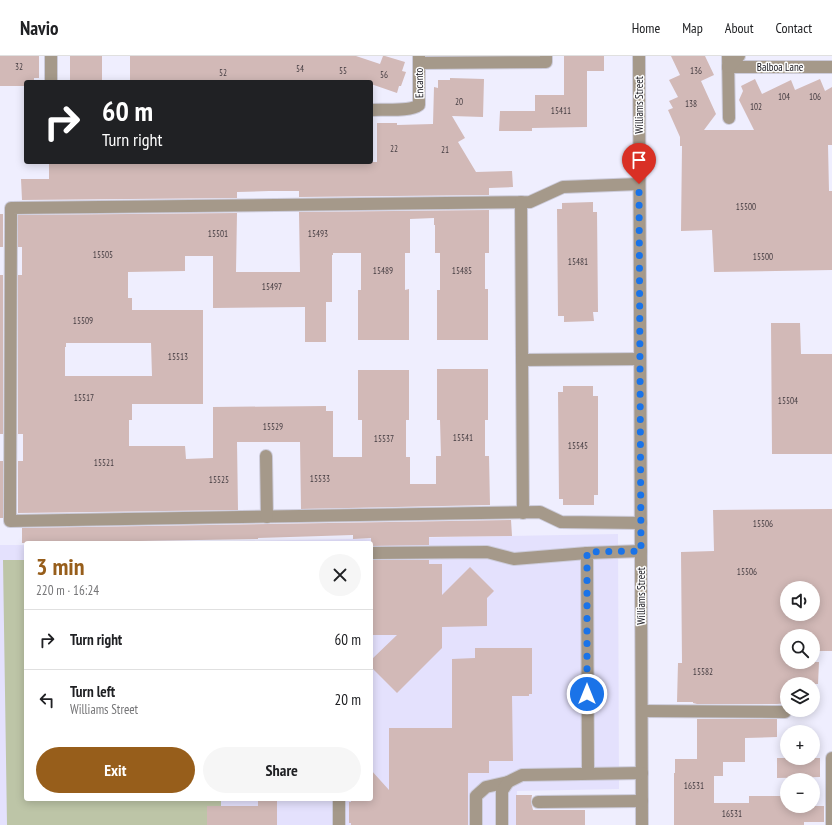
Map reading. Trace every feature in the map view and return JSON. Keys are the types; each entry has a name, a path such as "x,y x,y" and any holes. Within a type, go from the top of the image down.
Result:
{"street":[{"path":"51,56 51,80"},
{"name":"Williams Street","path":"639,56 642,825"},
{"path":"729,118 728,62 739,56"},
{"path":"419,59 546,59"},
{"name":"Encanto","path":"373,110 415,108 419,105 419,59"},
{"name":"Balboa Lane","path":"728,62 832,67"},
{"path":"639,184 563,188 530,202 11,208 10,521 540,512 561,522 641,523"},
{"path":"522,202 523,513"},
{"path":"522,360 640,359"},
{"path":"266,456 267,517"},
{"path":"373,553 487,552 514,559 587,552 641,551"},
{"path":"587,552 588,773"},
{"path":"642,711 780,712"},
{"path":"832,758 832,825"},
{"path":"476,825 476,796 486,787 508,782 522,774 642,773"},
{"path":"502,825 502,791 508,782"},
{"path":"339,801 339,825"},
{"path":"538,802 642,801"}],"shaded area":[{"path":"618,534 619,789 517,791 517,825 0,825 0,545 24,545 24,801 373,801 373,541 234,541"}],"green space":[{"path":"3,560 24,560 24,801 221,801 221,825 7,825"}],"building":[{"path":"0,56 39,56 39,78 34,78 34,80 24,80 24,86 0,86"},
{"path":"70,56 102,56 102,80 70,80"},
{"path":"130,56 356,56 380,64 383,56 385,56 405,62 402,71 406,72 397,93 373,85 373,80 130,80"},
{"path":"564,56 604,56 604,71 587,71 587,127 532,128 532,131 499,131 500,111 535,111 535,95 564,95"},
{"path":"671,56 705,56 714,75 701,81 716,114 704,130 754,130 739,100 743,91 741,86 755,79 762,94 791,80 795,90 820,79 825,91 832,87 832,145 828,145 829,191 832,191 832,270 714,272 712,230 681,231 682,146 680,146 680,137 668,110 673,108 669,101 678,97 669,80 680,75"},
{"path":"450,78 484,79 483,117 452,116 465,138 458,142 476,172 512,171 513,187 489,188 489,195 299,197 299,191 269,191 237,192 237,198 22,200 21,179 49,179 49,164 373,164 373,162 377,162 377,123 397,123 397,125 433,124 434,87 438,88 438,80 450,80"},
{"path":"593,202 593,212 597,212 598,312 593,312 594,321 564,322 564,316 558,316 557,209 562,209 562,203"},
{"path":"489,210 489,253 485,253 485,289 488,289 488,340 437,340 437,290 440,290 440,253 435,253 434,218 410,219 410,253 405,253 405,290 409,289 409,340 358,340 358,290 361,290 361,253 333,253 332,255 332,302 326,302 326,342 305,342 305,307 213,308 213,256 185,256 185,271 128,272 128,298 132,298 132,310 203,310 203,404 132,404 132,420 129,420 129,446 185,446 186,459 213,458 213,407 326,406 326,411 333,411 333,457 362,457 362,420 358,420 358,370 409,370 409,420 406,420 406,457 410,457 410,484 436,484 436,456 441,456 440,420 437,420 437,369 488,369 488,420 485,420 485,456 489,456 490,505 301,509 300,442 237,442 238,510 18,513 18,461 23,461 23,434 18,434 18,275 22,275 22,247 18,247 18,215 237,213 236,272 300,272 299,212","holes":["66,343 151,343 152,376 65,376"]},
{"path":"0,214 3,214 3,247 0,247"},
{"path":"0,275 3,275 3,434 0,434"},
{"path":"771,323 800,323 801,354 832,354 832,454 772,454"},
{"path":"563,386 593,386 593,396 598,396 598,495 594,495 594,505 563,505 563,499 559,499 558,392 563,392"},
{"path":"0,461 3,461 3,518 0,518"},
{"path":"832,509 832,651 820,651 820,629 780,629 780,669 819,669 818,677 780,677 780,704 697,704 693,702 677,702 678,663 682,663 681,552 714,551 713,510"},
{"path":"511,520 512,536 429,537 429,545 373,546 373,541 371,541 371,538 353,539 353,535 258,539 24,541 24,543 22,543 22,528"},
{"path":"373,560 429,560 429,564 442,564 442,595 470,567 494,591 487,598 487,626 442,627 442,648 397,693 373,669 373,658 397,635 373,635"},
{"path":"475,648 532,648 532,694 529,694 529,696 512,696 513,761 489,761 489,773 468,773 468,825 351,825 351,823 349,823 349,802 373,801 373,772 389,790 389,728 452,728 452,659 475,658"},
{"path":"697,719 777,719 777,737 745,738 745,762 723,762 723,776 714,776 714,803 749,803 749,796 780,796 780,813 820,813 820,806 824,806 824,822 804,822 804,825 674,825 675,759 697,759"},
{"path":"777,758 780,758 780,765 820,765 820,773 780,773 780,778 777,778"},
{"path":"516,795 532,795 531,802 533,810 585,810 585,825 516,825"},
{"path":"258,801 277,801 277,825 207,825 207,806 258,806"}],"route":[{"path":"587,694 587,552 641,551 639,184"}]}
